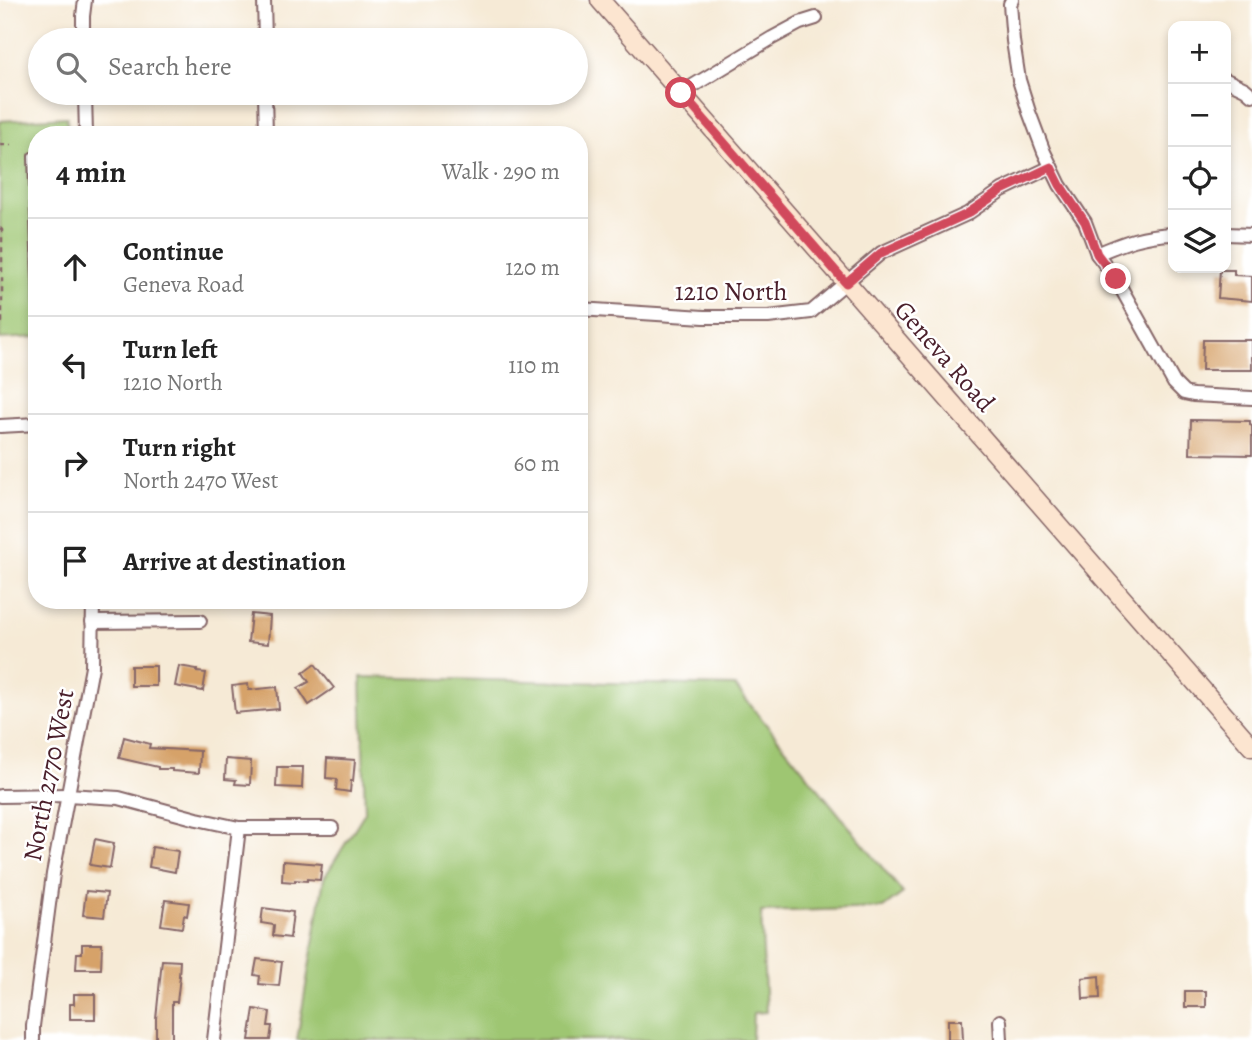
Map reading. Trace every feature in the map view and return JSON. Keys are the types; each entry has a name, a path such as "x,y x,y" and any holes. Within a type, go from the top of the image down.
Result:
{"main road":[{"name":"Geneva Road","path":"600,0 1252,747"}],"street":[{"path":"83,28 85,0"},
{"path":"264,0 265,28"},
{"path":"1012,0 1013,41 1019,80 1051,167 1085,222 1097,254 1116,279 1174,383 1184,393 1193,396 1252,398"},
{"path":"681,93 772,38 816,18"},
{"path":"1231,82 1252,95"},
{"path":"85,105 86,126"},
{"path":"265,105 265,126"},
{"name":"1210 North","path":"588,310 704,317 768,317 811,312 881,253 967,214 1002,190 1051,167"},
{"path":"1097,254 1130,240 1168,234"},
{"path":"1231,234 1252,235"},
{"path":"0,426 28,424"},
{"name":"North 2770 West","path":"33,1040 53,874 92,667 93,609"},
{"path":"92,622 200,621"},
{"path":"0,796 67,795 119,798 239,828 332,828"},
{"path":"214,1040 239,828"},
{"path":"1000,1021 1001,1040"}],"path":[{"path":"0,145 11,145"},
{"path":"0,228 0,321"}],"green space":[{"path":"67,117 68,126 28,126 28,337 0,339 0,121"},
{"path":"361,677 735,686 903,893 883,908 761,912 766,1012 753,1013 752,1040 297,1040 324,878 365,812"}],"building":[{"path":"1231,270 1234,270 1234,275 1252,276 1252,301 1218,298 1220,273 1231,273"},
{"path":"1203,340 1252,340 1252,370 1202,370"},
{"path":"1191,420 1250,421 1252,455 1190,454"},
{"path":"251,614 270,616 268,644 248,642"},
{"path":"315,664 334,688 309,705 298,688 309,682 303,673"},
{"path":"131,666 156,666 156,686 131,686"},
{"path":"179,666 206,673 203,691 175,686"},
{"path":"248,684 249,690 277,687 279,709 235,713 232,686"},
{"path":"124,737 150,744 149,748 200,751 199,773 158,769 119,758"},
{"path":"327,758 355,760 350,792 336,790 337,779 326,778"},
{"path":"226,759 251,761 250,785 235,784 236,780 225,779"},
{"path":"277,767 303,767 302,788 276,787"},
{"path":"95,839 114,843 110,868 90,865"},
{"path":"152,847 178,851 175,872 149,867"},
{"path":"283,861 322,864 320,880 282,881"},
{"path":"86,891 107,893 104,917 83,915"},
{"path":"165,900 189,903 182,928 161,925"},
{"path":"263,908 293,912 290,938 273,936 274,925 261,923"},
{"path":"82,944 102,944 101,969 76,969 77,953 82,953"},
{"path":"257,959 282,962 279,986 259,984 260,976 254,975"},
{"path":"162,960 180,961 177,1002 172,1002 172,1040 156,1040"},
{"path":"1099,976 1100,998 1083,999 1082,978"},
{"path":"1185,991 1206,991 1206,1007 1185,1007"},
{"path":"74,994 95,994 95,1019 70,1019 70,1004 74,1004"},
{"path":"254,1009 270,1012 270,1040 249,1040"},
{"path":"948,1020 962,1020 963,1040 948,1040"}],"route":[{"path":"681,93 846,283 881,253 967,214 1002,190 1051,167 1085,222 1097,254 1116,279"}]}
